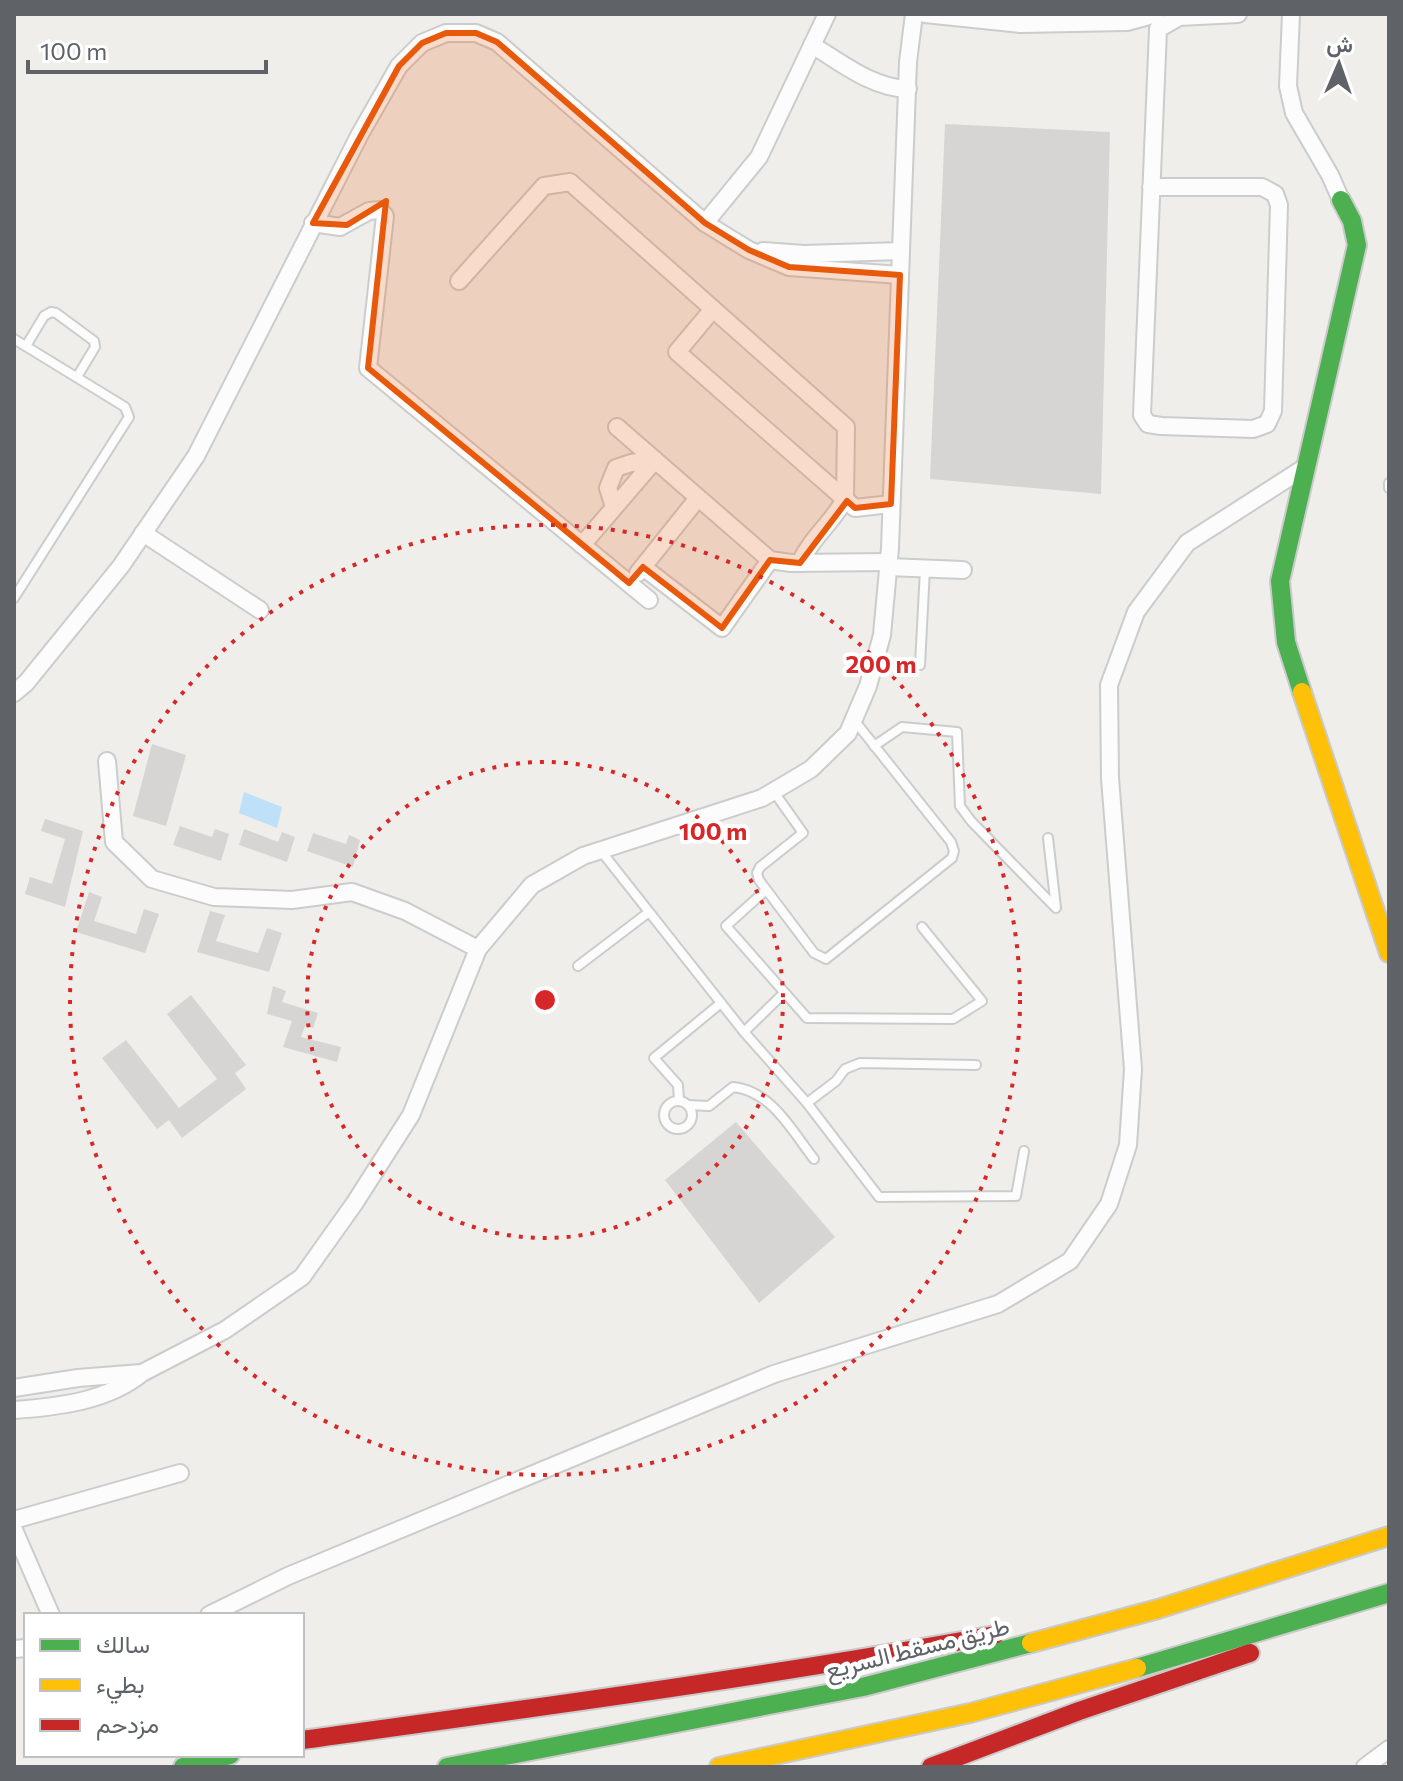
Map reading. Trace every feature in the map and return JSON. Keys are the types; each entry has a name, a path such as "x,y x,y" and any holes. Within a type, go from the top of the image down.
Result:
{"main road":[{"path":"1341,200 1355,225 1357,245 1280,581 1286,642 1389,954"},
{"name":"طريق مسقط السريع","path":"448,1767 863,1687 1158,1609 1389,1536"},
{"path":"719,1767 970,1713 1105,1677 1389,1593"},
{"path":"304,1740 609,1697 1158,1609"},
{"path":"931,1767 1201,1669 1389,1609"},
{"path":"185,1766 222,1757"}],"street":[{"path":"705,223 759,157 827,14"},
{"path":"14,1410 70,1404 132,1381 225,1330 302,1277 411,1115 478,949 532,885 583,856 762,798 811,769 848,733 868,686 882,635 914,14"},
{"path":"925,14 1020,24 1127,22 1156,14"},
{"path":"1151,187 1262,187 1275,194 1279,205 1273,411 1267,424 1253,429 1161,426 1148,424 1142,415 1151,187 1158,29 1179,17 1238,14"},
{"path":"1291,14 1288,86 1294,113 1341,200"},
{"path":"14,693 26,683 121,566 196,456 313,223 399,66 422,43 446,33 476,33 497,42 705,223 749,250 789,267 900,275"},
{"path":"812,45 877,84 892,89 908,89"},
{"path":"459,281 544,186 570,182 846,427 845,499 806,549 800,563"},
{"path":"313,223 340,227 369,211 380,210 385,216 368,368 649,600"},
{"path":"749,250 804,254 901,251"},
{"path":"713,309 677,352 855,508 891,504"},
{"path":"617,427 770,560 963,570"},
{"path":"582,545 655,460"},
{"path":"614,507 608,488 616,468 655,460"},
{"path":"213,1613 288,1576 774,1374 998,1304 1070,1261 1109,1204 1128,1145 1133,1069 1110,778 1109,685 1136,612 1187,543 1307,466"},
{"path":"629,583 698,498"},
{"path":"143,533 260,610"},
{"path":"643,567 722,628 770,560"},
{"path":"107,761 114,842 152,879 214,897 292,900 352,892 405,911 478,949"},
{"path":"14,1388 78,1378 142,1373"},
{"path":"14,1520 180,1473"},
{"path":"14,1530 50,1613"},
{"path":"1365,1767 1389,1749"}],"lane":[{"path":"26,346 44,316 56,313 94,341 95,347 77,377"},
{"path":"14,339 125,407 129,417 14,598"},
{"path":"920,665 925,569"},
{"path":"773,791 803,833 760,867 757,873 766,890 814,953 826,959 952,858 954,851 951,842 853,720"},
{"path":"874,746 902,727 957,732 960,806 1056,908 1048,838"},
{"path":"600,850 744,1032 807,1103 879,1197 1016,1196 1024,1151"},
{"path":"766,890 726,926 807,1018 953,1019 982,1001 922,927"},
{"path":"578,966 649,912"},
{"path":"744,1032 784,993"},
{"path":"679,1101 678,1085 654,1058 721,1003"},
{"path":"807,1103 836,1081 845,1069 860,1063 976,1065"},
{"path":"688,1105 692,1116 687,1126 678,1130 668,1126 664,1115 669,1105 679,1101 688,1105 709,1106 733,1087 748,1089 766,1099 814,1159"}],"highlighted area":[{"path":"446,33 476,33 497,42 705,223 749,250 789,267 900,275 891,504 855,508 847,501 800,563 770,560 722,628 643,567 629,583 368,368 386,201 347,225 313,223 399,66 422,43"}],"water":[{"path":"244,792 282,807 277,828 239,813"}],"building":[{"path":"945,124 1110,132 1101,494 930,479"},
{"path":"152,744 186,755 166,826 133,816"},
{"path":"45,819 83,831 65,907 25,894 30,877 52,884 65,839 41,831"},
{"path":"180,826 212,837 215,829 229,834 221,861 173,845"},
{"path":"244,829 278,842 282,832 295,837 287,862 239,845"},
{"path":"313,833 346,844 349,835 360,840 353,867 307,851"},
{"path":"89,892 102,897 94,921 136,934 144,909 159,914 145,953 76,932"},
{"path":"210,911 225,915 216,941 258,953 267,928 282,933 269,972 197,952"},
{"path":"273,986 286,991 282,1002 318,1013 313,1028 305,1026 301,1037 341,1047 337,1062 283,1047 292,1021 267,1014"},
{"path":"191,995 246,1065 235,1073 246,1089 182,1138 169,1120 157,1129 102,1058 126,1040 179,1108 217,1079 167,1014"},
{"path":"736,1122 835,1237 759,1303 665,1180"}],"traffic: fast":[{"path":"1302,692 1286,642 1280,581 1357,245 1352,221 1341,200"},
{"path":"1137,1668 1389,1593"},
{"path":"447,1767 863,1687 1031,1643"},
{"path":"183,1767 222,1757"}],"traffic: slow":[{"path":"1302,692 1389,953"},
{"path":"1031,1643 1158,1609 1389,1536"},
{"path":"719,1767 970,1713 1137,1668"}],"traffic: jam":[{"path":"304,1740 736,1678 995,1635"},
{"path":"931,1767 1079,1711 1250,1653"}]}
